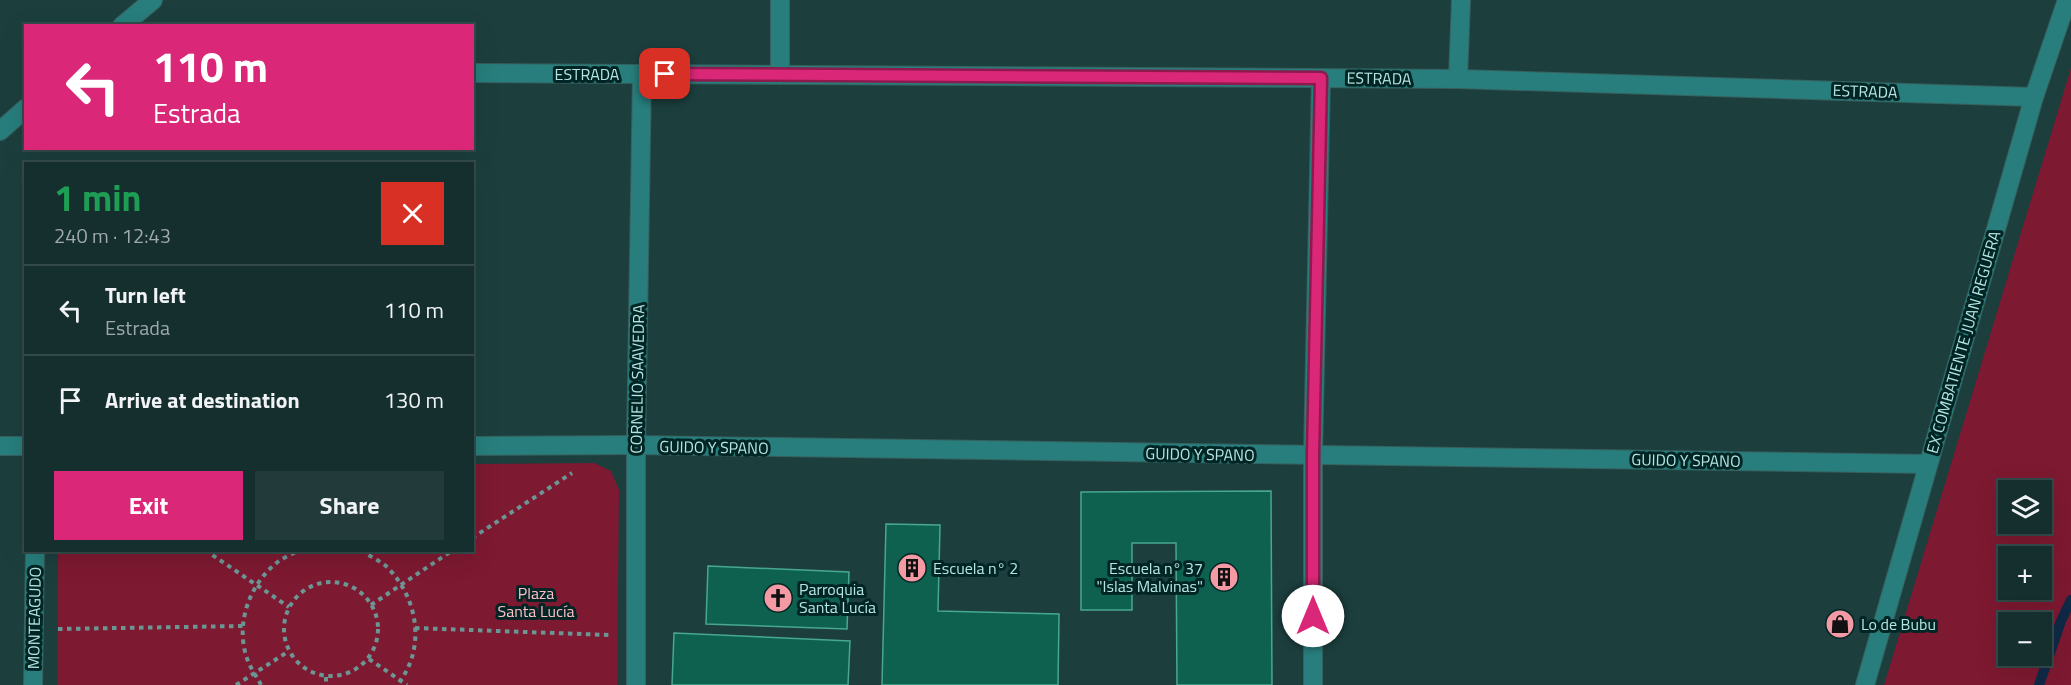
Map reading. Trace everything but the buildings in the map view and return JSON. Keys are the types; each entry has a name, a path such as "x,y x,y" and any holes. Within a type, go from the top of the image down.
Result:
{"street":[{"path":"124,24 153,0"},
{"path":"780,0 780,75"},
{"path":"1458,79 1461,0"},
{"name":"EX COMBATIENTE JUAN REGUERA","path":"1864,685 2034,97 2067,0"},
{"name":"ESTRADA","path":"474,73 1458,79 2034,97"},
{"name":"CORNELIO SAAVEDRA","path":"636,685 636,446 642,74"},
{"path":"1312,685 1313,455 1321,78"},
{"path":"0,130 24,110"},
{"path":"0,446 24,446"},
{"name":"GUIDO Y SPANO","path":"474,446 636,446 1928,464"},
{"name":"MONTEAGUDO","path":"33,685 35,552"}],"path":[{"path":"474,537 576,470"},
{"path":"208,552 290,607"},
{"path":"261,685 248,660 243,633 246,605 257,585 279,561 295,552"},
{"path":"364,552 387,566 401,585 415,617 416,647 405,674 397,685"},
{"path":"371,604 450,552"},
{"path":"327,582 342,583 357,589 371,604 379,629 377,645 369,659 357,670 342,676 326,677 311,673 298,664 289,651 284,637 284,621 299,595 312,586 327,582"},
{"path":"33,629 243,626"},
{"path":"415,628 636,636"},
{"path":"236,685 289,651"},
{"path":"369,659 407,685"},
{"path":"326,677 326,685"}],"green space":[{"path":"2071,68 2071,685 1884,685"},
{"name":"Plaza Santa Lucía","path":"594,463 611,471 619,490 617,685 57,685 58,552 474,552 474,464"}],"waterway":[{"path":"2039,685 2061,621 2071,600"}],"place":[{"name":"Escuela n° 2","path":"912,568"},
{"name":"Escuela n° 37 \"Islas Malvinas\"","path":"1224,577"},
{"name":"Parroquia Santa Lucía","path":"778,598"},
{"name":"Lo de Bubu","path":"1840,624"}],"route":[{"path":"665,74 1321,78 1313,455 1313,616"}]}
